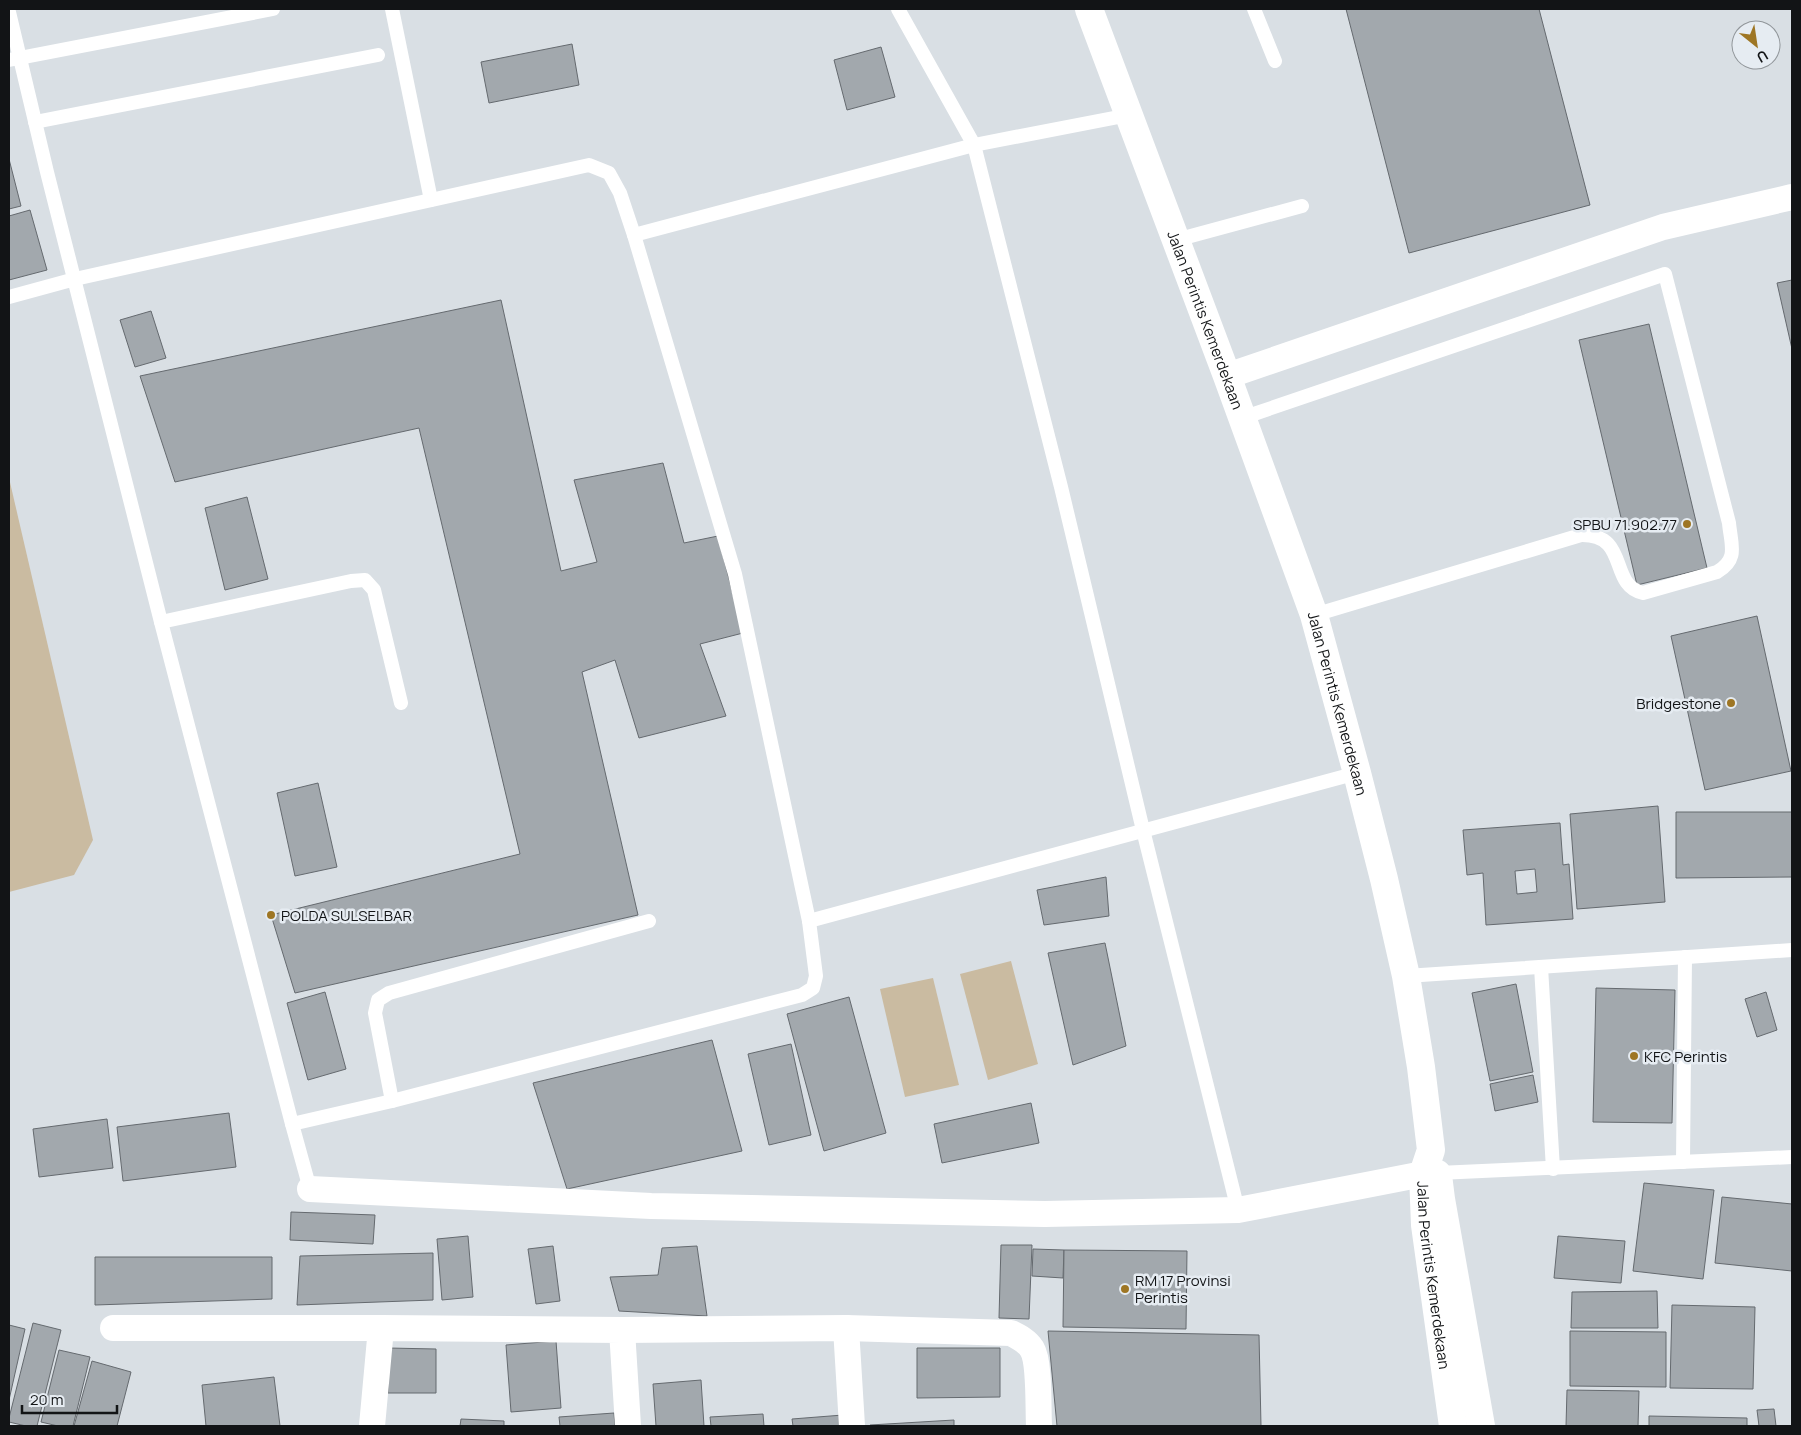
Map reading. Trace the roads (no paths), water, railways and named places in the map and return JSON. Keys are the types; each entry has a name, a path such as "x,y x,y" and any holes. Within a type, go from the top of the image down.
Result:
{"highway":[{"name":"Jalan Perintis Kemerdekaan","path":"1089,9 1227,376 1314,615 1357,773 1406,976 1420,1067 1431,1166 1441,1199 1481,1426"},
{"name":"Jalan Perintis Kemerdekaan","path":"1431,1166 1425,1225 1453,1426"}],"street":[{"path":"1227,376 1663,227 1792,197"},
{"path":"310,1189 661,1206 1044,1214 1238,1210 1431,1166"},
{"path":"113,1328 622,1330 846,1328 1010,1333 1025,1341 1033,1351 1037,1367 1039,1426"},
{"path":"372,1426 381,1328"},
{"path":"846,1328 852,1426"},
{"path":"622,1330 628,1426"}],"lane":[{"path":"14,58 273,9"},
{"path":"392,9 431,200"},
{"path":"898,9 974,145 1061,487 1143,830 1238,1210"},
{"path":"1254,9 1274,61"},
{"path":"9,12 14,58 35,122 161,622 310,1189"},
{"path":"35,122 378,55"},
{"path":"634,235 974,145 1129,115"},
{"path":"9,297 75,279 589,165 609,173 620,194 634,235 734,574 809,921 816,976 813,988 802,995 392,1101 292,1124"},
{"path":"1176,240 1302,206"},
{"path":"1242,418 1665,274 1729,522 1732,555 1730,562 1724,568 1717,572 1643,593 1636,591 1626,581 1610,546 1604,539 1593,534 1581,535 1314,615"},
{"path":"161,622 351,581 365,580 374,590 401,703"},
{"path":"809,921 1357,773"},
{"path":"392,1101 375,1013 378,1000 389,993 649,921"},
{"path":"1406,976 1792,950"},
{"path":"1683,1162 1685,957"},
{"path":"1542,967 1553,1168"},
{"path":"1431,1166 1553,1168 1792,1157"}],"place":[{"name":"SPBU 71.902.77","path":"1687,524"},
{"name":"Bridgestone","path":"1731,703"},
{"name":"POLDA SULSELBAR","path":"271,915"},
{"name":"KFC Perintis","path":"1634,1056"},
{"name":"RM 17 Provinsi Perintis","path":"1125,1289"}]}
